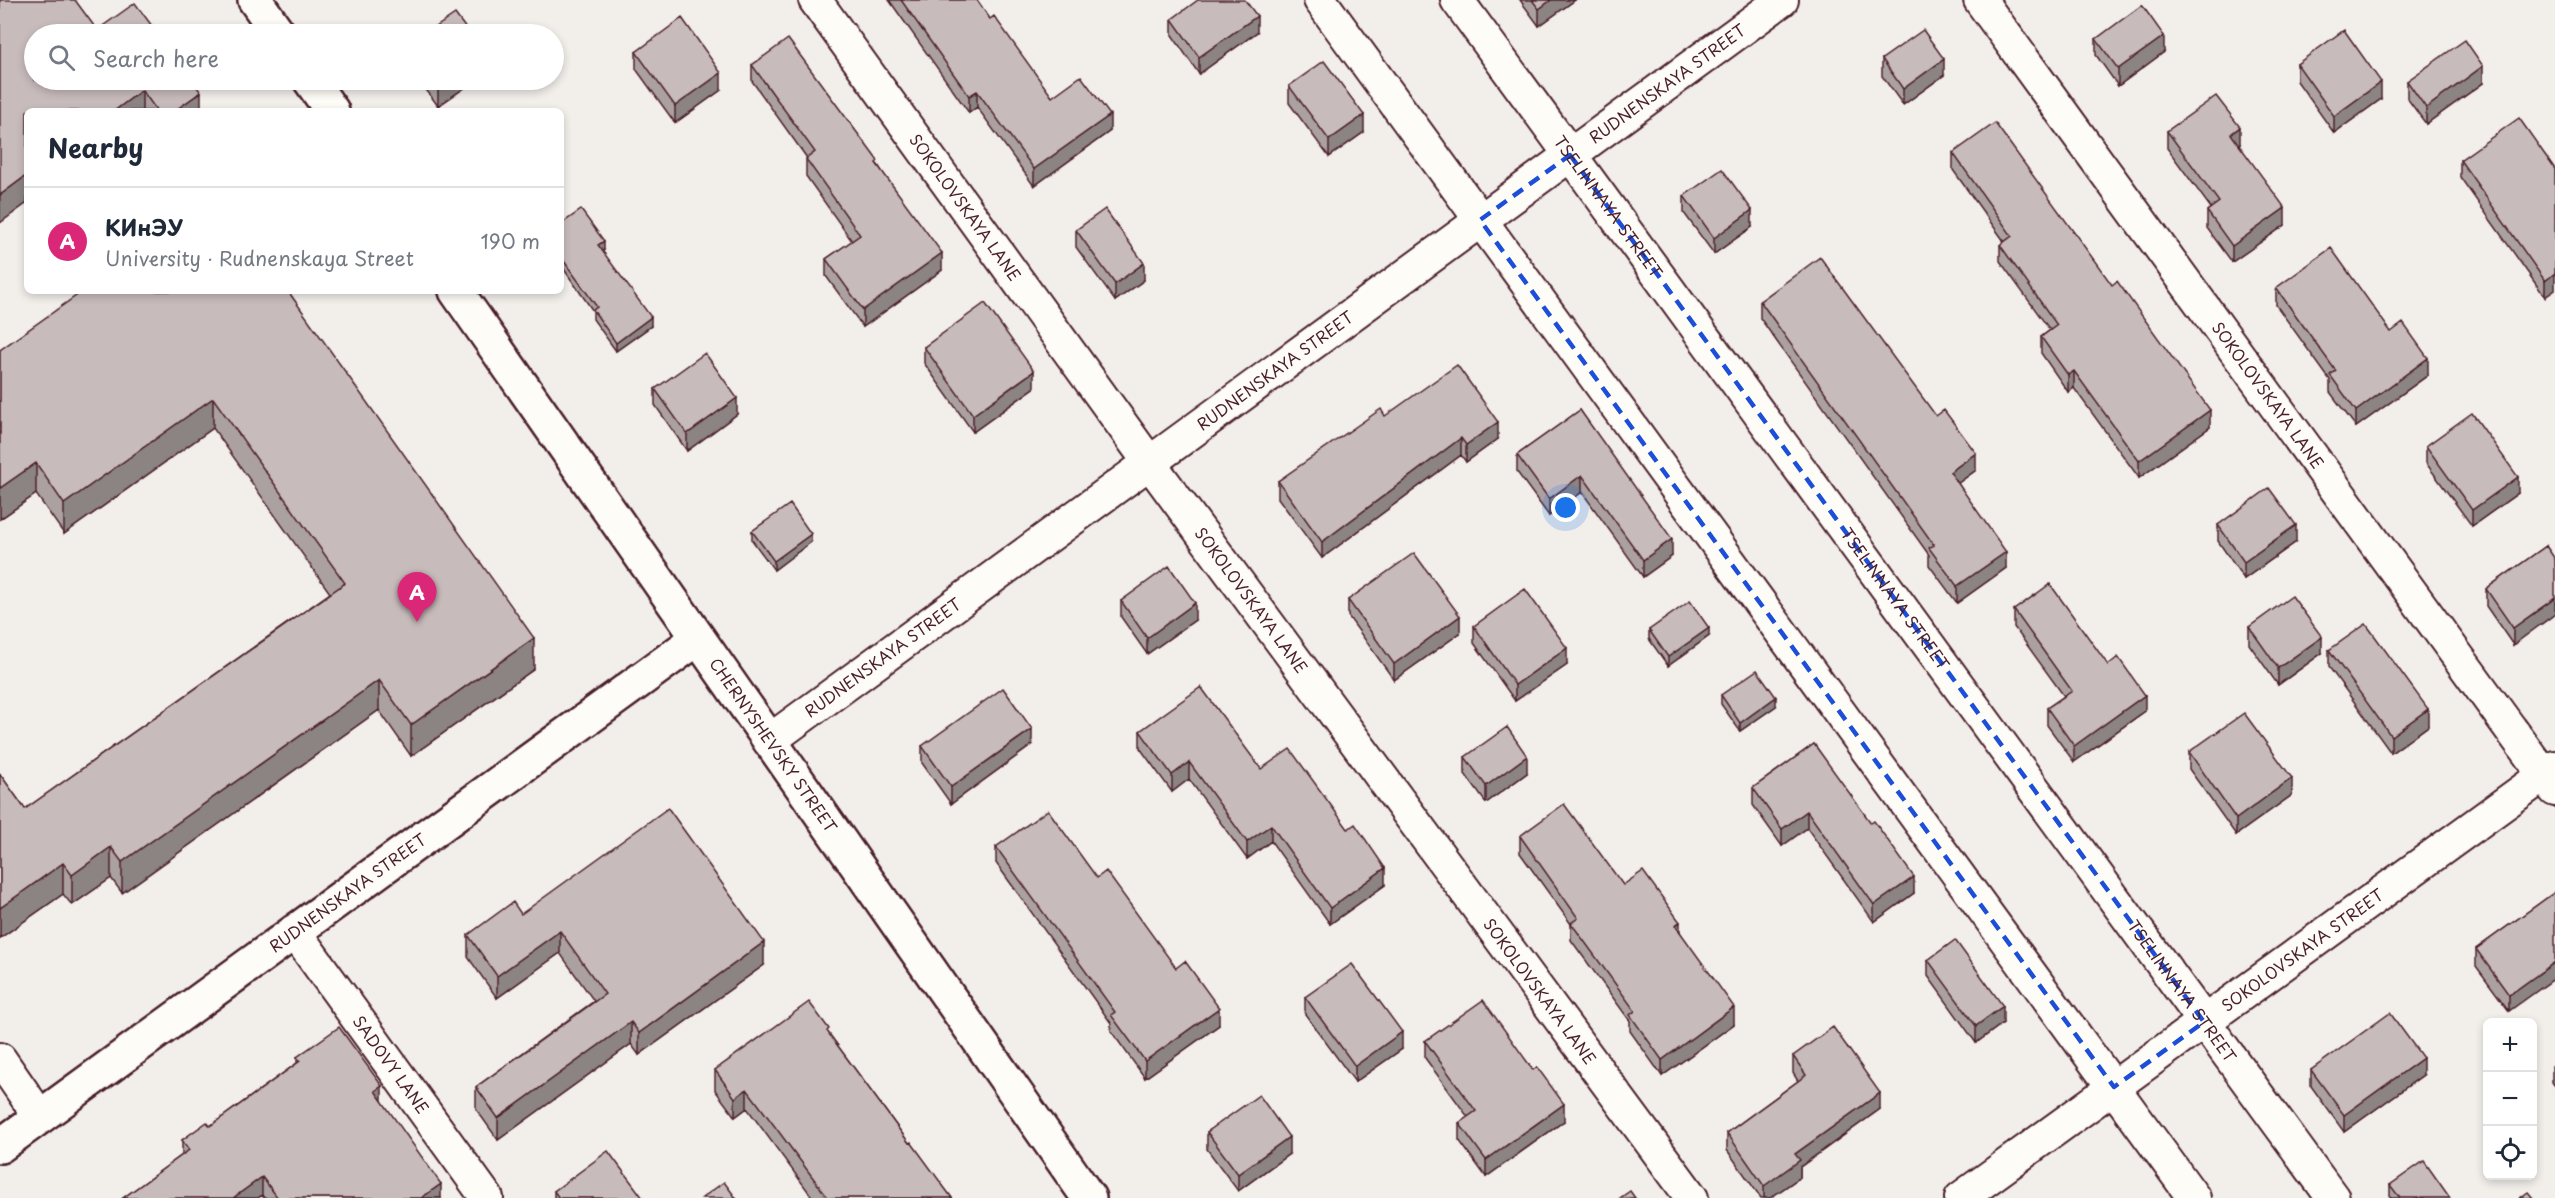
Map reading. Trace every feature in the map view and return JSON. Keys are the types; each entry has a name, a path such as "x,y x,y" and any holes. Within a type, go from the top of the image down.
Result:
{"street":[{"path":"255,0 272,24"},
{"name":"SOKOLOVSKAYA LANE","path":"815,0 1149,462 1692,1198"},
{"path":"1320,0 2194,1198"},
{"name":"TSELINNAYA STREET","path":"1456,0 2333,1198"},
{"name":"RUDNENSKAYA STREET","path":"769,741 1782,0"},
{"name":"SOKOLOVSKAYA LANE","path":"1980,0 2552,777"},
{"path":"317,90 330,108"},
{"name":"CHERNYSHEVSKY STREET","path":"458,294 1089,1198"},
{"name":"RUDNENSKAYA STREET","path":"0,1146 697,639"},
{"name":"SOKOLOVSKAYA STREET","path":"1961,1198 2204,1022 2552,777"},
{"name":"SADOVY LANE","path":"294,931 487,1198"},
{"path":"0,1059 40,1117"}],"highlighted area":[{"path":"1570,155 2204,1022 2114,1087 1480,220"}],"building":[{"path":"0,0 75,0 93,24 24,24 24,90 142,90 118,108 24,108 24,177 0,195"},
{"path":"901,0 977,0 990,19 994,16 1052,97 1081,76 1110,115 1034,169 977,91 969,96"},
{"path":"1198,0 1245,0 1257,16 1199,57 1172,19"},
{"path":"1532,0 1551,0 1539,9"},
{"path":"135,3 151,24 105,24"},
{"path":"2142,5 2164,36 2118,69 2096,39"},
{"path":"455,14 462,24 440,24"},
{"path":"682,18 721,73 675,106 636,52"},
{"path":"1923,30 1944,59 1903,89 1882,59"},
{"path":"2344,30 2381,82 2334,116 2297,64"},
{"path":"788,39 942,253 863,310 826,259 860,235 806,159 815,152 752,65"},
{"path":"2465,40 2483,66 2426,108 2407,81"},
{"path":"1324,61 1364,115 1329,140 1289,86"},
{"path":"142,90 199,90 201,92 178,108 155,108"},
{"path":"2216,96 2240,127 2231,134 2285,208 2232,246 2207,211 2219,202 2167,131"},
{"path":"2519,118 2555,169 2555,273 2545,281 2460,160"},
{"path":"1995,123 2112,285 2117,281 2210,410 2139,461 2074,371 2068,375 2041,337 2057,325 2000,245 2012,236 1953,153"},
{"path":"1722,169 1752,210 1714,238 1684,196"},
{"path":"1105,209 1144,263 1115,284 1076,230"},
{"path":"581,210 604,241 598,245 651,317 616,343 593,310 597,307 564,261 564,222"},
{"path":"2331,248 2391,332 2403,323 2428,358 2356,411 2330,375 2336,371 2276,288"},
{"path":"1820,257 1936,416 1944,410 1976,453 1950,472 2006,552 1957,586 1929,548 1934,545 1760,301"},
{"path":"79,294 290,294 534,638 411,725 379,680 122,862 111,847 72,875 63,863 0,908 0,774 25,809 345,583 213,398 64,504 36,463 0,488 0,350"},
{"path":"985,303 1034,371 973,415 924,347"},
{"path":"705,353 737,398 687,434 655,389"},
{"path":"1457,365 1498,422 1466,445 1461,438 1322,542 1278,481 1381,409 1385,416"},
{"path":"1580,410 1672,539 1643,560 1582,475 1549,499 1517,455"},
{"path":"2472,413 2518,477 2472,510 2426,446"},
{"path":"2269,488 2296,525 2244,562 2218,525"},
{"path":"790,504 811,534 774,561 752,531"},
{"path":"2546,546 2555,559 2555,598 2513,628 2486,589"},
{"path":"1414,553 1460,616 1394,664 1348,600"},
{"path":"1169,566 1195,603 1147,638 1121,601"},
{"path":"2050,584 2108,665 2118,657 2145,695 2074,746 2047,708 2072,691 2014,610"},
{"path":"1525,589 1567,648 1515,685 1474,626"},
{"path":"2292,596 2322,637 2278,668 2249,627"},
{"path":"1690,601 1709,628 1668,657 1649,630"},
{"path":"2366,624 2428,709 2391,736 2329,650"},
{"path":"1757,670 1776,697 1740,723 1721,695"},
{"path":"1201,687 1261,769 1290,749 1348,829 1355,824 1385,868 1330,908 1271,825 1247,842 1189,762 1172,775 1140,731"},
{"path":"1003,688 1032,729 951,787 922,746"},
{"path":"2244,713 2292,778 2236,819 2189,752"},
{"path":"1507,727 1527,756 1486,786 1465,757"},
{"path":"1814,744 1871,823 1874,821 1914,877 1874,905 1807,811 1782,829 1753,788"},
{"path":"1564,804 1623,885 1643,871 1680,922 1675,925 1734,1007 1662,1060 1630,1015 1635,1011 1571,923 1578,918 1520,836"},
{"path":"668,808 764,942 639,1033 631,1022 498,1118 476,1087 605,994 560,931 497,976 468,935 513,902 521,914"},
{"path":"1048,810 1097,878 1106,871 1176,968 1185,961 1219,1008 1145,1061 1111,1015 1115,1012 996,847"},
{"path":"2555,892 2555,962 2509,995 2476,949"},
{"path":"1955,940 2003,1006 1976,1026 1928,960"},
{"path":"1352,964 1402,1032 1355,1066 1305,997"},
{"path":"1483,1000 1533,1070 1537,1067 1564,1104 1486,1160 1459,1123 1476,1111 1425,1041"},
{"path":"809,1002 829,1029 827,1031 952,1198 828,1198 747,1089 735,1098 715,1070"},
{"path":"2390,1013 2423,1058 2344,1115 2311,1070"},
{"path":"339,1027 382,1086 375,1091 441,1184 421,1198 278,1198 262,1177 233,1198 123,1198 189,1150 182,1140 207,1122 210,1126 300,1061 297,1057"},
{"path":"1833,1027 1880,1093 1795,1154 1800,1160 1764,1186 1727,1133 1806,1075 1793,1056"},
{"path":"1259,1095 1289,1137 1238,1174 1207,1132"},
{"path":"608,1151 643,1198 559,1198 554,1191"},
{"path":"2424,1161 2450,1198 2400,1198 2390,1185"},
{"path":"724,1182 736,1198 702,1198"},
{"path":"1630,1191 1635,1198 1620,1198"},
{"path":"2528,1192 2533,1198 2520,1198"}],"place":[{"name":"КИнЭУ","path":"417,622"}]}
